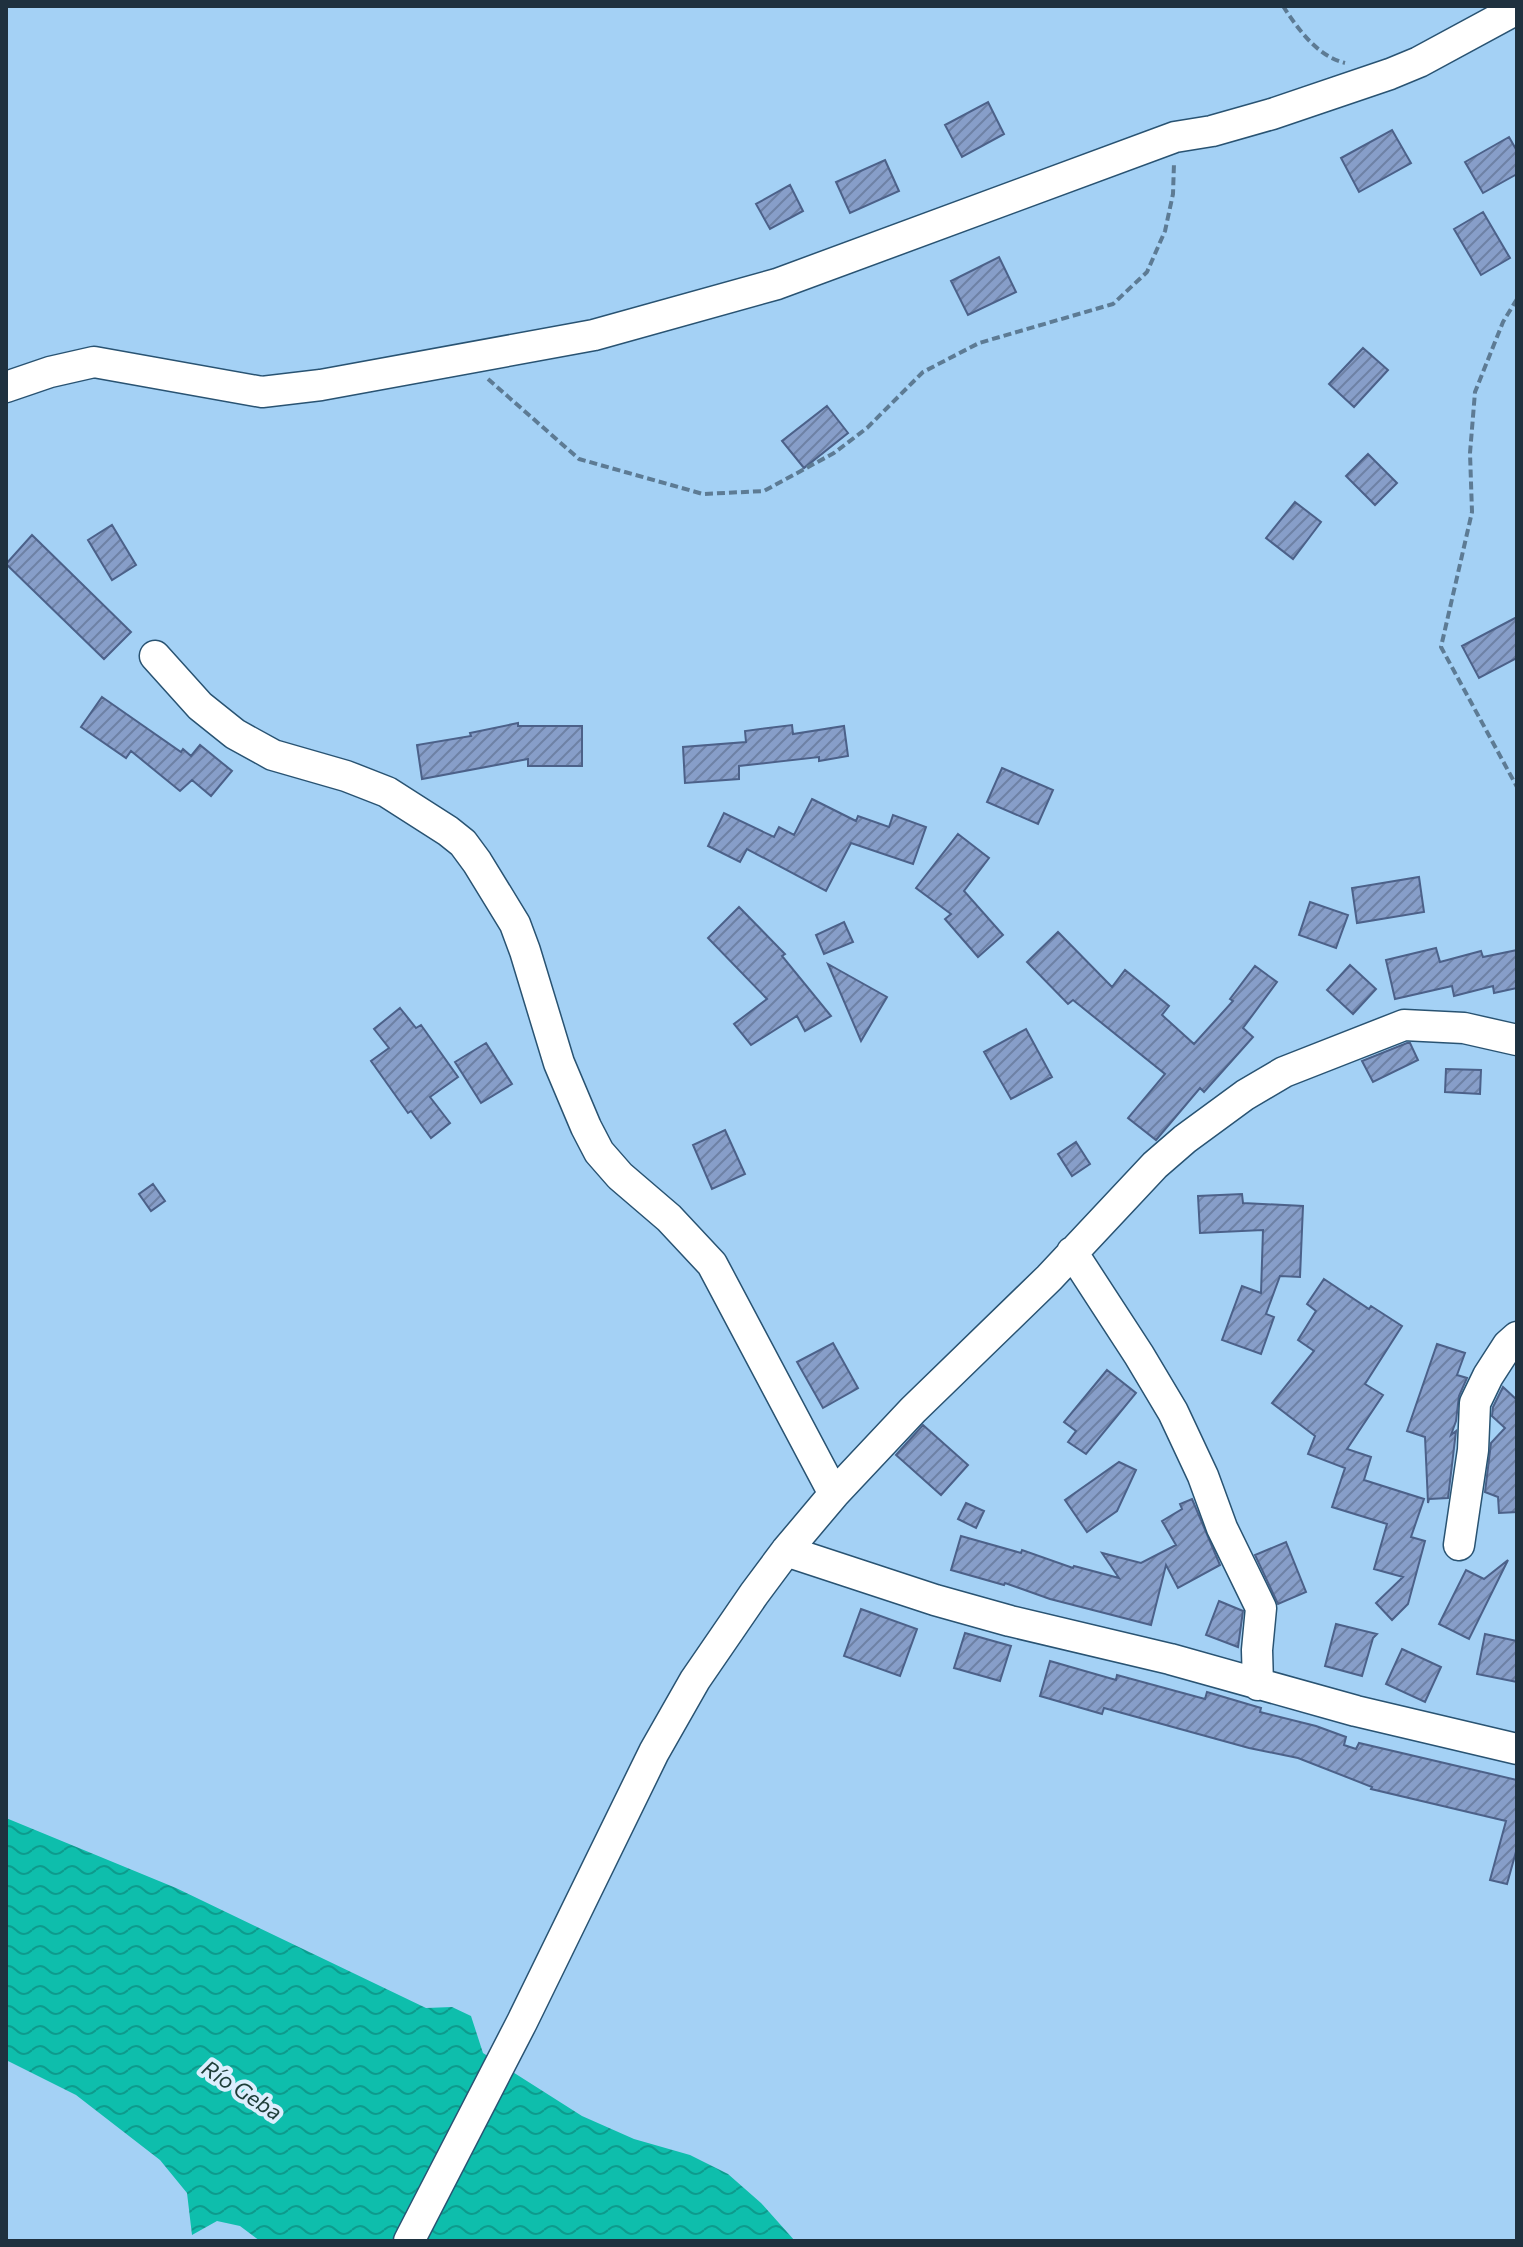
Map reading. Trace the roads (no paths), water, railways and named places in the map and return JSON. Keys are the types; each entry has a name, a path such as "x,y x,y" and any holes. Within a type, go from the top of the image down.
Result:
{"street":[{"path":"6,387 50,372 94,362 262,392 321,385 594,335 777,284 1175,137 1212,131 1272,114 1390,74 1419,62 1517,9"},
{"path":"155,656 200,706 235,734 273,755 346,776 387,792 463,843 515,924 559,1063 599,1152 620,1176 669,1218 712,1264 834,1494"},
{"path":"409,2241 522,2022 654,1752 695,1680 786,1551 834,1494 1155,1165 1245,1095 1284,1072 1404,1025 1464,1028 1517,1040"},
{"path":"1072,1252 1173,1412 1203,1476 1222,1528 1261,1608 1258,1685"},
{"path":"1459,1545 1473,1450 1475,1403 1488,1376 1508,1345 1517,1337"},
{"path":"786,1551 1010,1621 1517,1749"}],"water":[{"name":"Río Geba","path":"6,1818 176,1888 426,2008 452,2007 471,2016 483,2053 582,2116 634,2139 690,2155 728,2174 761,2203 795,2241 260,2241 240,2226 217,2221 192,2235 187,2193 160,2160 76,2095 6,2060"}]}
